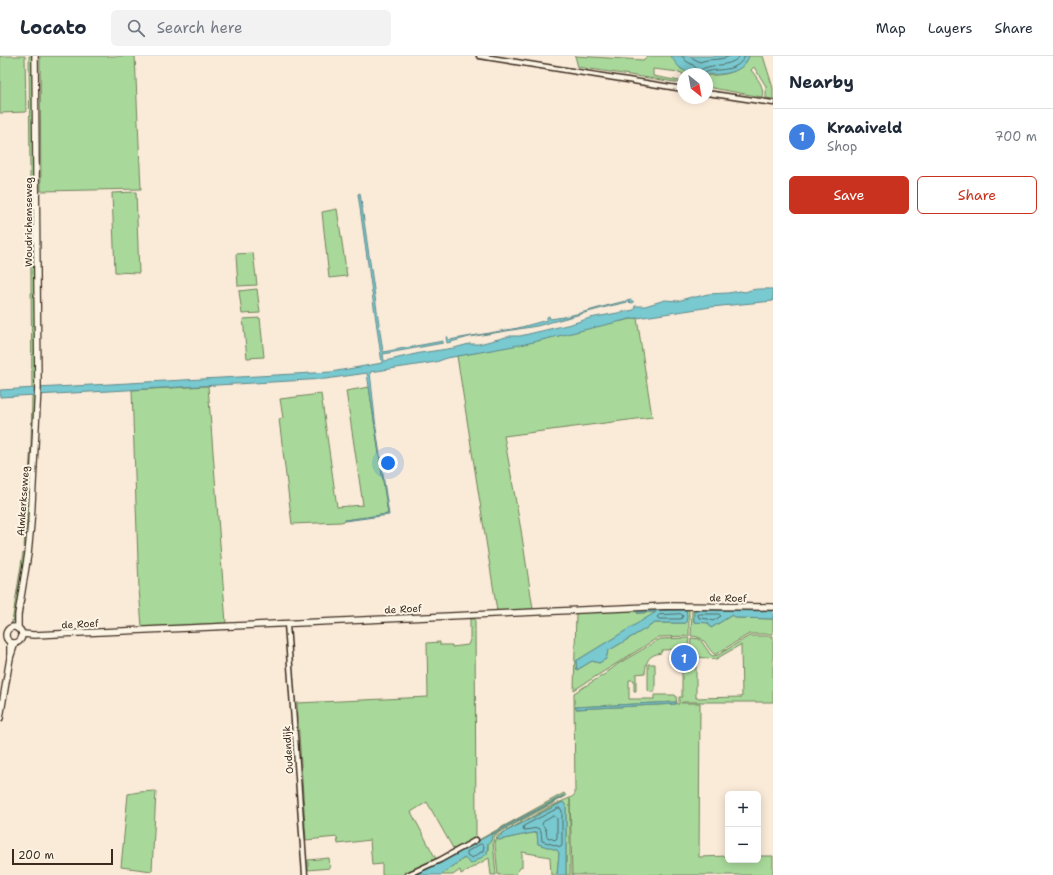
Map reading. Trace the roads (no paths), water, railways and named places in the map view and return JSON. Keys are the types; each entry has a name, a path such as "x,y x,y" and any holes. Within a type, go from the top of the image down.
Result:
{"street":[{"name":"Woudrichemseweg","path":"36,56 38,387"},
{"path":"479,56 677,88"},
{"path":"713,94 773,103"},
{"name":"Almkerkseweg","path":"19,632 18,615 28,554 31,523 38,387"},
{"name":"de Roef","path":"19,632 34,635 670,606 773,607"},
{"name":"Oudendijk","path":"287,624 305,875"},
{"path":"10,629 19,632 19,641 13,643 7,638 7,633 10,629"},
{"path":"0,718 13,643"},
{"path":"408,875 440,860 476,840"}],"water":[{"path":"671,56 749,56 742,67 723,74 713,74 713,68 680,68"},
{"path":"360,193 383,352 443,341 443,343 383,354 384,361 469,344 479,344 510,336 520,336 590,318 634,310 635,306 645,306 665,300 678,301 708,294 740,291 745,292 755,289 773,289 773,301 711,307 630,319 525,344 447,358 436,362 370,372 376,428 389,515 345,521 388,514 367,373 326,379 0,397 0,390 331,372 382,363 358,194"},
{"path":"631,300 634,302 633,303 628,302 610,306 537,326 469,337 447,343 447,336 449,340 518,328 547,320 547,317 549,316 550,319 560,318"},
{"path":"686,610 686,623 655,623 608,651 606,659 599,663 592,661 577,670 576,661 656,612 637,613 637,611"},
{"path":"694,610 773,611 773,619 737,618 732,615 711,628 708,623 694,622"},
{"path":"676,702 676,704 576,709 575,707"},
{"path":"564,795 492,835 491,841 488,843 487,854 471,864 464,858 441,875 415,875"},
{"path":"563,802 566,807 566,875 557,875 559,853 557,850 538,844 537,832 499,840 497,839 503,833"}],"place":[{"name":"Kraaiveld","path":"684,658"}]}
